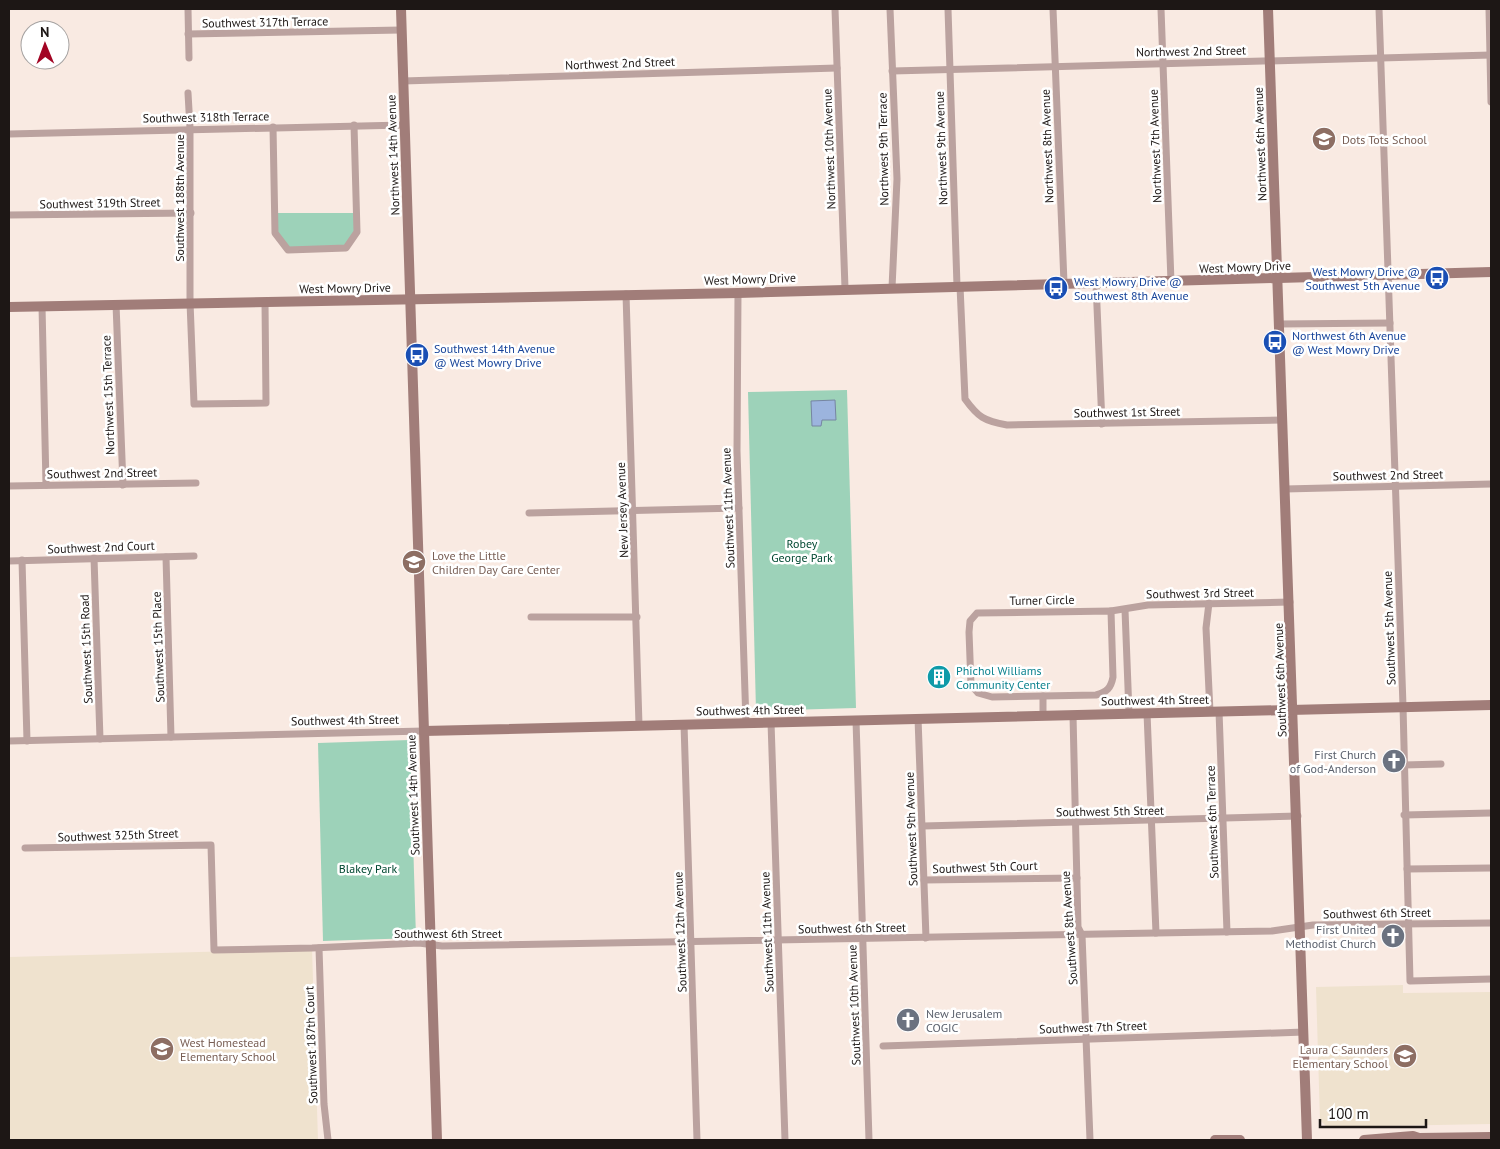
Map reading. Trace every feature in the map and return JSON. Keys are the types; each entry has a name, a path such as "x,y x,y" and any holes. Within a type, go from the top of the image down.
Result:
{"street":[{"path":"188,9 189,58"},
{"name":"Northwest 14th Avenue","path":"401,9 411,300"},
{"name":"Northwest 10th Avenue","path":"835,9 844,288"},
{"name":"Northwest 9th Terrace","path":"890,9 897,179 892,288"},
{"name":"Northwest 9th Avenue","path":"948,9 958,286"},
{"name":"Northwest 8th Avenue","path":"1053,9 1064,283"},
{"name":"Northwest 7th Avenue","path":"1161,9 1171,282"},
{"name":"Northwest 6th Avenue","path":"1268,9 1278,279"},
{"name":"Southwest 5th Avenue","path":"1379,9 1403,706 1404,815 1410,980 1491,979"},
{"path":"1488,9 1491,55 1491,102"},
{"name":"Southwest 317th Terrace","path":"188,34 401,30"},
{"name":"Northwest 2nd Street","path":"892,71 1491,55"},
{"name":"Northwest 2nd Street","path":"403,81 837,68"},
{"name":"Southwest 188th Avenue","path":"188,93 191,213 190,302 194,404 266,403 265,302"},
{"path":"273,127 275,233 288,250 346,248 357,232 354,125"},
{"name":"Southwest 318th Terrace","path":"9,134 190,128 404,125"},
{"name":"Southwest 319th Street","path":"9,215 191,213"},
{"name":"West Mowry Drive","path":"9,307 190,302 411,300 844,288 1171,282 1491,272"},
{"name":"Southwest 6th Avenue","path":"1278,279 1298,816 1307,1140"},
{"path":"1096,283 1102,424"},
{"name":"Southwest 1st Street","path":"958,286 965,399 976,414 990,422 1006,425 1282,420"},
{"name":"Southwest 11th Avenue","path":"738,292 739,508 746,722"},
{"name":"New Jersey Avenue","path":"626,294 639,725"},
{"name":"Southwest 14th Avenue","path":"411,300 437,1140"},
{"name":"Northwest 15th Terrace","path":"116,304 123,485"},
{"path":"42,306 46,485"},
{"path":"1279,324 1390,322"},
{"name":"Southwest 2nd Street","path":"9,486 196,483"},
{"name":"Southwest 2nd Street","path":"1285,489 1491,484"},
{"path":"529,513 633,509 739,508"},
{"name":"Southwest 15th Place","path":"166,556 171,737"},
{"name":"Southwest 2nd Court","path":"9,561 194,556"},
{"name":"Southwest 15th Road","path":"94,558 100,739"},
{"path":"22,560 27,741"},
{"name":"Southwest 3rd Street","path":"1111,611 1125,610 1148,604 1290,602"},
{"name":"Southwest 6th Terrace","path":"1209,604 1206,628 1224,820 1227,932"},
{"path":"1125,610 1129,713"},
{"name":"Turner Circle","path":"1111,611 1112,685 1106,692 1096,695 1043,696 992,697 978,694 971,685 969,664 970,621 977,613 981,612 1111,611"},
{"path":"531,617 637,617"},
{"path":"1043,696 1043,715"},
{"name":"Southwest 4th Street","path":"9,741 1491,705"},
{"path":"1147,713 1156,934"},
{"name":"Southwest 8th Avenue","path":"1073,715 1078,926 1082,934 1090,1140"},
{"name":"Southwest 9th Avenue","path":"918,718 926,938"},
{"name":"Southwest 10th Avenue","path":"856,720 869,1140"},
{"name":"Southwest 11th Avenue","path":"771,722 785,1140"},
{"name":"Southwest 12th Avenue","path":"684,724 697,1140"},
{"path":"1404,765 1440,764"},
{"path":"1404,815 1491,813"},
{"name":"Southwest 5th Street","path":"922,826 1151,822 1298,816"},
{"name":"Southwest 325th Street","path":"24,848 211,844 214,950"},
{"path":"1407,869 1491,868"},
{"name":"Southwest 5th Court","path":"924,880 1077,878"},
{"name":"Southwest 6th Street","path":"214,950 319,948 398,943 442,946 1156,934 1301,927 1491,923"},
{"name":"Southwest 187th Court","path":"319,948 324,1104 328,1140"},
{"name":"Southwest 7th Street","path":"883,1046 1304,1032"},
{"path":"1364,1140 1413,1136 1418,1140 1491,1137"},
{"path":"1215,1140 1240,1140"}],"shaded area":[{"name":"West Homestead Elementary School","path":"312,949 318,1140 9,1140 9,957"},
{"name":"Laura C Saunders Elementary School","path":"1403,985 1403,993 1491,992 1491,1124 1327,1127 1320,1120 1316,987"}],"green space":[{"path":"276,213 355,213 355,232 345,247 288,249 276,232"},
{"name":"Robey George Park","path":"847,390 856,708 756,711 748,392"},
{"name":"Blakey Park","path":"410,740 416,938 323,941 318,743"}],"water":[{"path":"835,400 836,420 822,420 821,426 812,426 811,401"}],"place":[{"name":"Dots Tots School","path":"1324,139"},
{"name":"West Mowry Drive @ Southwest 5th Avenue","path":"1437,278"},
{"name":"West Mowry Drive @ Southwest 8th Avenue","path":"1056,288"},
{"name":"Northwest 6th Avenue @ West Mowry Drive","path":"1275,342"},
{"name":"Southwest 14th Avenue @ West Mowry Drive","path":"417,355"},
{"name":"Love the Little Children Day Care Center","path":"414,562"},
{"name":"Phichol Williams Community Center","path":"939,677"},
{"name":"First Church of God-Anderson","path":"1394,761"},
{"name":"First United Methodist Church","path":"1393,936"},
{"name":"New Jerusalem COGIC","path":"908,1020"},
{"name":"West Homestead Elementary School","path":"162,1049"},
{"name":"Laura C Saunders Elementary School","path":"1405,1056"}]}
